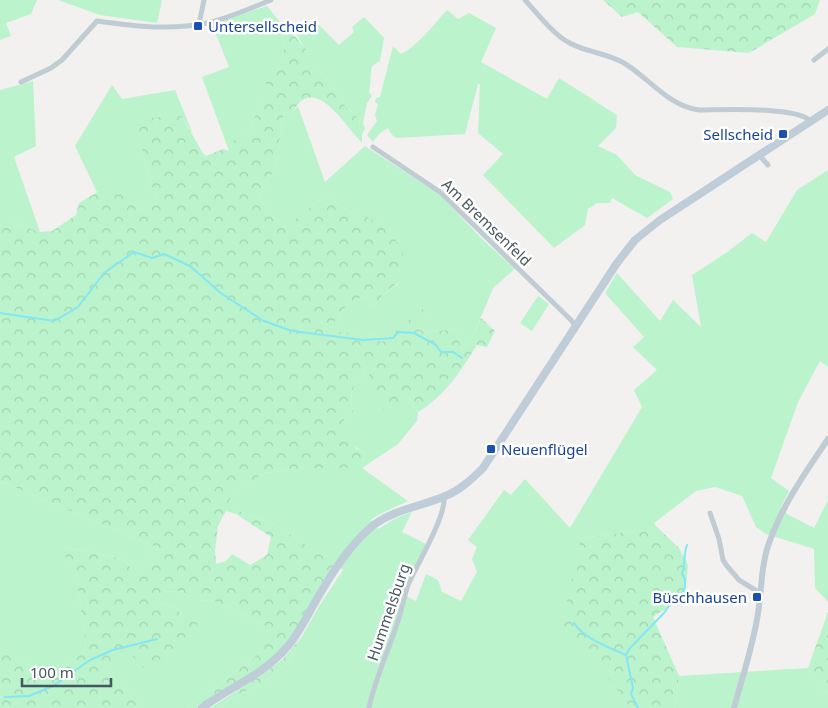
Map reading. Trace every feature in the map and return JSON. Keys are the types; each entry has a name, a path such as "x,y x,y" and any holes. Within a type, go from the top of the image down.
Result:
{"main road":[{"path":"202,708 258,673 280,655 296,635 325,586 370,527 383,519 444,497 464,486 476,476 620,259 640,236 673,211 828,110"}],"street":[{"path":"200,24 204,0"},
{"path":"21,82 62,60 97,21 160,27 200,24 247,10 271,0"},
{"path":"525,0 564,40 624,63 667,96 685,107 699,110 789,113 804,116 811,121"},
{"path":"814,60 828,49"},
{"name":"Am Bremsenfeld","path":"373,147 440,192 572,321 575,327"},
{"path":"760,156 768,165"},
{"path":"734,708 758,617 765,557 771,539 794,492 828,439"},
{"name":"Hummelsburg","path":"369,708 398,621 406,590 441,514 444,497"},
{"path":"710,513 719,539 723,560 739,580 760,593"}],"green space":[{"path":"0,0 37,0 31,14 6,23 11,36 0,40"},
{"path":"58,0 162,0 157,23 100,15"},
{"path":"603,0 820,0 815,14 749,53 677,47 638,12 622,17"},
{"path":"267,6 287,31 282,34 284,48 282,60 263,97 246,137 233,152 229,151 202,77 229,67 212,24"},
{"path":"447,10 458,19 469,13 496,28 481,62 547,99 559,78 617,115 616,128 598,146 617,155 635,175 670,192 673,199 647,218 612,198 610,203 597,203 588,209 585,225 554,248 483,175 503,154 478,133 480,84 478,84 465,134 397,138 393,136 388,128 379,134 373,142 367,135 377,121 375,115 378,104 375,102 376,98 380,97 393,46 401,54 408,50"},
{"path":"364,17 384,38 380,61 372,66 369,92 372,96 367,103 362,143 354,134 360,129 358,118 346,106 342,97 338,96 329,81 315,68 296,33 318,24 339,45 354,32 352,27"},
{"path":"290,30 306,50 315,68 329,81 338,96 342,97 346,106 358,118 360,129 354,134 331,107 316,98 308,98 301,101 291,113 284,112 275,169 261,191 260,200 281,227 293,221 315,203 328,197 357,217 367,217 382,225 392,233 404,256 396,273 398,283 382,296 374,306 365,297 355,299 345,307 339,320 328,324 323,331 377,335 381,343 423,309 427,311 419,330 430,332 455,329 462,350 471,341 481,318 495,331 487,347 477,345 444,391 428,406 418,412 408,396 403,395 400,403 384,410 375,395 362,351 356,349 359,363 364,373 352,391 353,412 344,420 339,437 351,441 355,448 365,453 362,468 304,468 265,473 235,490 218,526 215,551 216,564 226,561 232,554 250,565 267,555 271,537 236,514 239,511 275,525 335,564 293,636 268,663 197,708 186,708 253,659 275,633 270,628 218,602 189,599 182,591 161,592 159,603 177,608 182,618 197,623 199,641 143,668 130,653 105,668 138,704 135,708 0,708 0,652 29,665 61,669 86,649 76,573 64,555 64,547 125,560 135,575 158,548 0,481 0,222 12,222 40,232 52,231 76,215 79,203 106,187 120,192 142,211 157,204 137,127 148,120 158,117 182,116 206,156 223,149 233,152 233,141 246,137 267,87 265,80 276,62 282,60 284,48 282,34"},
{"path":"33,81 36,146 14,157 40,232 12,222 0,222 0,90"},
{"path":"112,85 122,99 175,90 193,134 182,116 158,116 138,127 144,158 157,204 142,211 134,204 106,188 97,192 75,146"},
{"path":"298,106 325,182 365,146 439,194 481,238 515,269 493,288 471,341 462,350 455,329 430,332 418,330 427,311 380,344 377,335 322,332 328,324 339,320 345,307 352,301 365,297 374,306 382,296 398,284 382,225 367,217 357,217 328,197 315,204 287,225 281,227 260,200 261,191 275,169 284,112 291,113"},
{"path":"828,170 828,367 820,361 798,402 771,478 789,491 781,507 787,514 814,528 828,500 828,602 815,588 814,549 766,534 756,527 742,496 715,487 696,491 654,523 656,526 654,529 581,538 629,708 219,708 230,699 267,680 287,663 319,606 343,570 275,525 239,511 236,514 226,511 225,506 235,490 265,473 304,468 362,468 408,501 371,520 378,529 396,518 412,512 402,532 426,544 406,596 416,601 426,574 438,580 442,592 461,601 477,572 472,559 477,547 468,540 504,490 511,495 525,479 570,528 642,407 634,390 657,370 633,347 644,337 605,293 617,273 660,321 673,300 701,327 692,275 752,233 766,242 797,190"},
{"path":"538,296 549,304 532,331 520,323"},
{"path":"356,349 362,350 367,363 403,395 408,396 418,412 417,421 398,444 362,468 365,453 338,437 344,420 353,412 352,391 364,373 359,363"},
{"path":"0,481 158,548 135,575 125,560 64,547 64,555 76,572 86,649 61,669 29,665 0,652"},
{"path":"656,526 679,548 688,565 685,597 653,617 679,676 674,708 629,708 626,700 562,623 581,538 653,529"},
{"path":"182,591 189,599 218,602 270,628 276,633 253,659 186,708 135,708 138,704 105,668 182,618 177,608 159,603 161,592"},
{"path":"828,612 828,696 808,668"},
{"path":"302,636 287,663 267,680 230,699 219,708 210,708 283,659"},
{"path":"808,668 828,696 828,708 674,708 679,676"}],"waterway":[{"path":"0,313 54,321 78,307 104,273 134,252 152,258 164,254 190,266 222,294 264,321 292,331 363,340 393,338 398,332 414,333 436,345 441,352 453,352 462,358"},
{"path":"638,708 631,694 633,688 626,655 630,648 664,613 671,603 678,600 685,588 685,579 682,574 687,545"},
{"path":"574,623 590,638 626,655"},
{"path":"5,697 29,696 53,686 90,660 113,650 157,639"}],"place":[{"name":"Untersellscheid","path":"198,26"},
{"name":"Sellscheid","path":"783,134"},
{"name":"Neuenflügel","path":"491,449"},
{"name":"Büschhausen","path":"757,597"}]}
